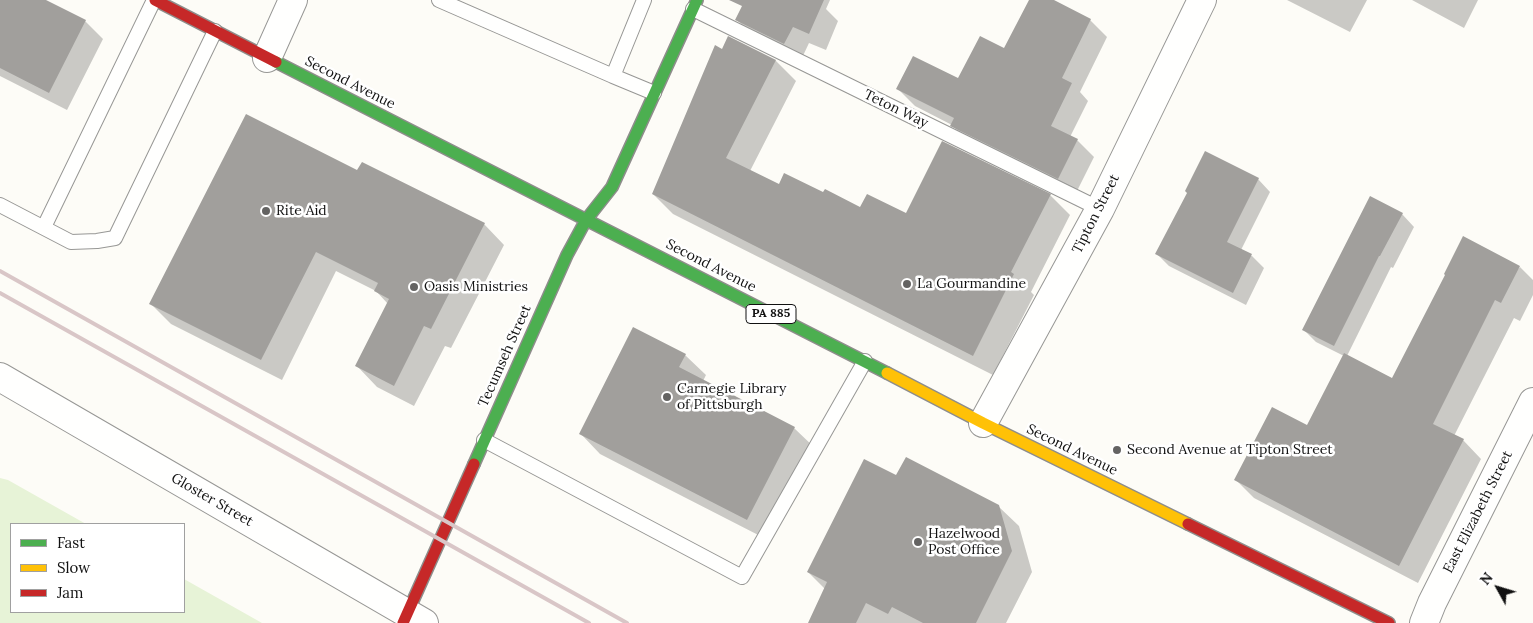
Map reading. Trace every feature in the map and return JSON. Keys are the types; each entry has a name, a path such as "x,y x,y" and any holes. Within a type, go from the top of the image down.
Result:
{"main road":[{"name":"Second Avenue","path":"155,0 865,361 983,423 1389,623"},
{"name":"Tecumseh Street","path":"412,620 484,440 567,255 586,220 612,187 695,5"}],"street":[{"path":"267,58 294,0"},
{"name":"Tipton Street","path":"983,423 1100,209 1202,0"},
{"name":"Gloster Street","path":"0,377 412,620"},
{"name":"East Elizabeth Street","path":"1424,623 1432,603 1533,402"}],"lane":[{"path":"44,227 155,0"},
{"path":"439,0 654,93"},
{"path":"613,76 644,0"},
{"name":"Teton Way","path":"695,5 1100,209"},
{"path":"0,205 71,242 115,238 215,31"},
{"path":"484,440 742,576 865,361"}],"green space":[{"path":"0,478 8,480 84,523 10,523 10,613 185,613 185,580 262,623 0,623"}],"building":[{"path":"0,0 46,0 86,20 49,93 0,68"},
{"path":"729,0 824,0 809,34 793,27 784,44 735,20 742,6"},
{"path":"1029,0 1054,0 1091,19 1062,78 1072,83 1051,126 1078,139 1058,179 950,126 954,118 896,89 913,56 958,78 980,36 1004,48"},
{"path":"728,36 776,60 726,158 779,184 784,173 823,192 825,189 860,207 867,194 906,213 942,141 1051,194 1011,272 1014,274 973,356 652,194 715,45 722,49"},
{"path":"246,114 357,170 362,162 485,223 431,329 424,326 394,386 355,366 389,299 374,291 378,283 316,252 261,360 149,304"},
{"path":"1205,151 1259,178 1227,242 1252,254 1233,293 1155,254 1187,193 1185,191"},
{"path":"1370,196 1403,213 1379,256 1334,346 1302,330"},
{"path":"1463,236 1520,266 1501,303 1495,300 1433,424 1464,439 1399,566 1234,480 1272,407 1307,425 1344,353 1392,378"},
{"name":"Carnegie Library of Pittsburgh","path":"633,327 686,354 679,367 795,427 747,520 579,434"},
{"name":"Hazelwood Post Office","path":"906,457 999,505 1012,551 976,623 923,623 892,607 888,614 866,603 856,623 808,623 827,582 807,572 864,459 896,475"}],"railway":[{"path":"0,271 627,623"},
{"path":"0,293 589,623"}],"traffic: fast":[{"path":"474,464 567,255 586,220 612,187 697,0"},
{"path":"276,62 887,373"}],"traffic: slow":[{"path":"887,373 983,423 1188,524"}],"traffic: jam":[{"path":"155,0 276,62"},
{"path":"403,623 474,464"},
{"path":"1188,524 1389,623"}],"place":[{"name":"Rite Aid","path":"266,211"},
{"name":"La Gourmandine","path":"907,284"},
{"name":"Oasis Ministries","path":"414,287"},
{"name":"Carnegie Library of Pittsburgh","path":"667,397"},
{"name":"Second Avenue at Tipton Street","path":"1117,450"},
{"name":"Hazelwood Post Office","path":"918,542"}]}
